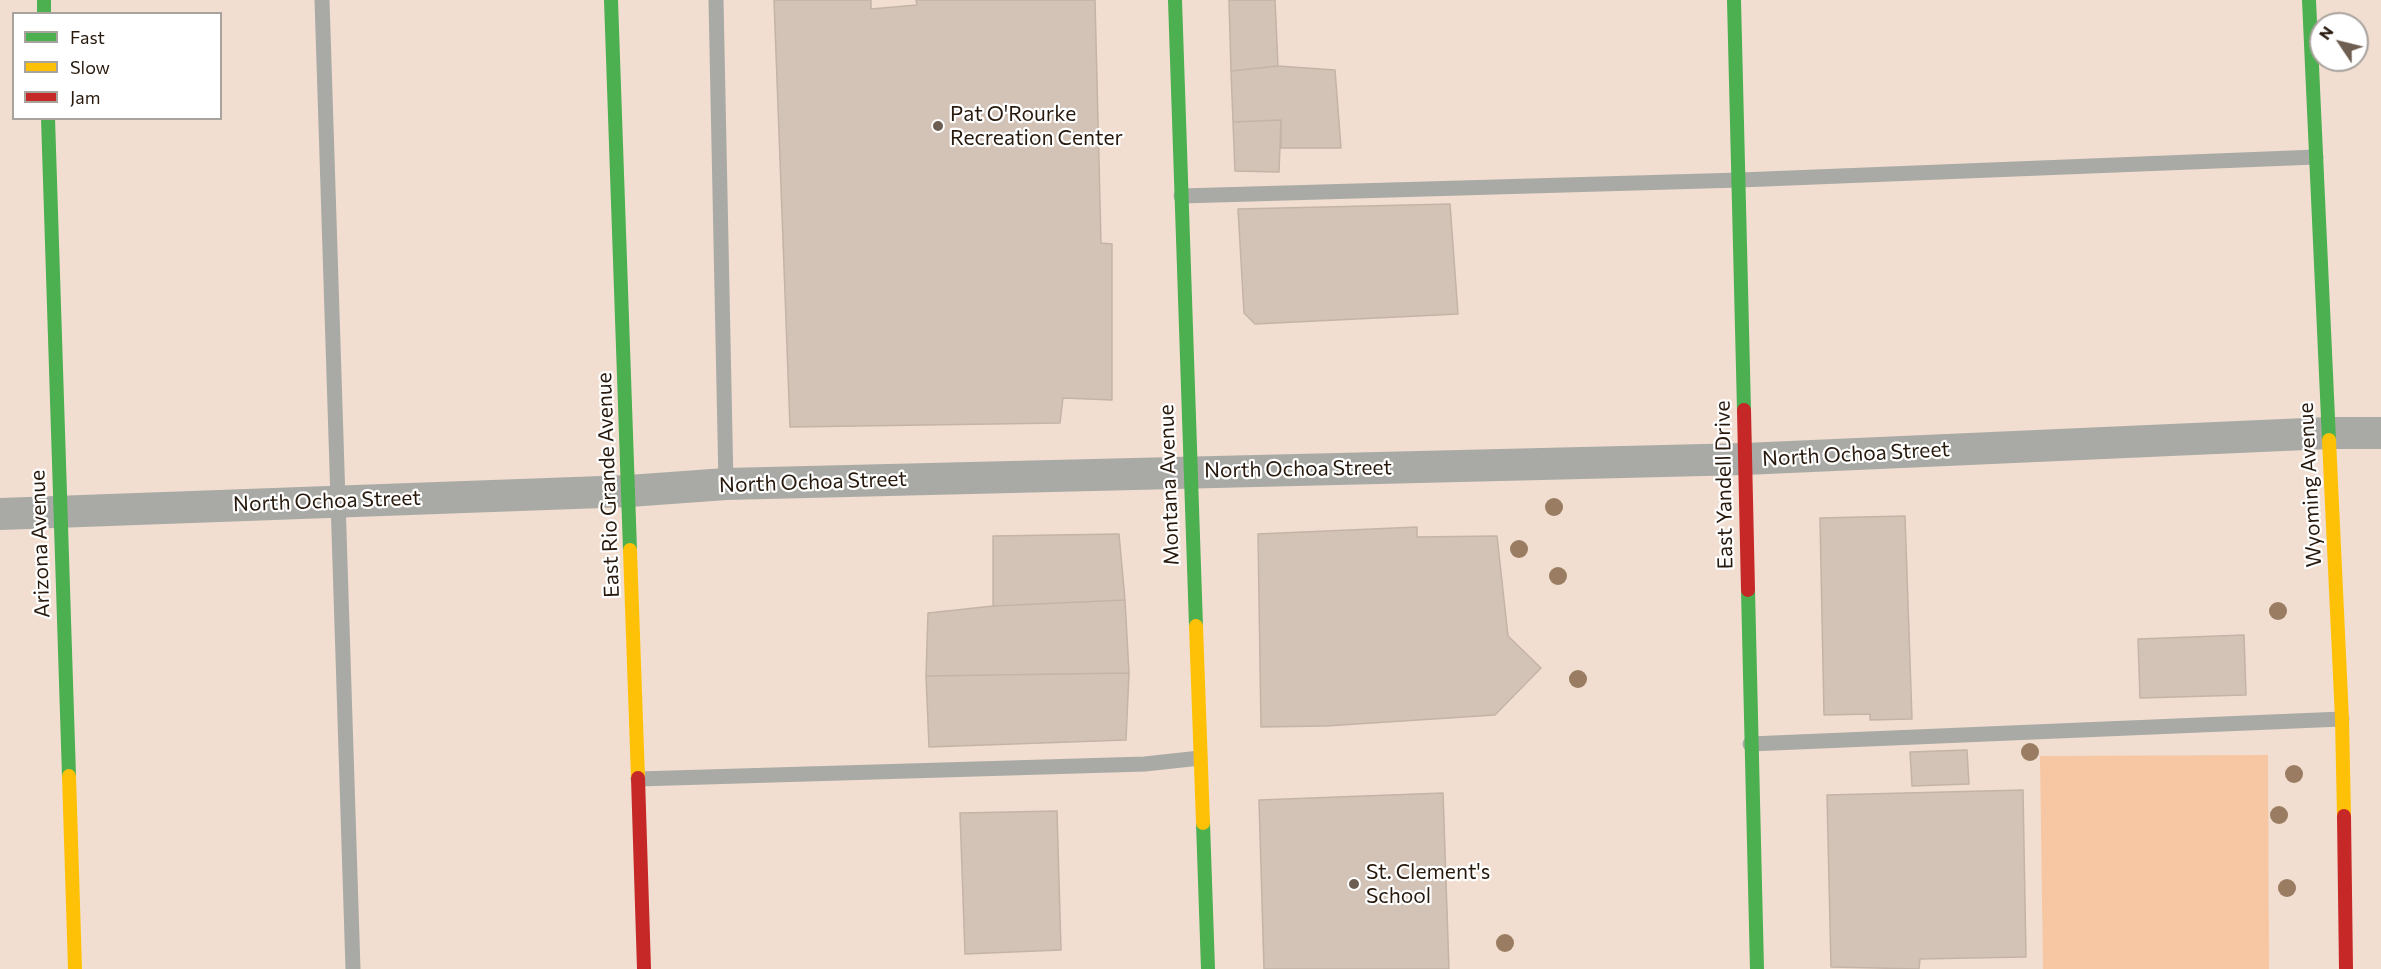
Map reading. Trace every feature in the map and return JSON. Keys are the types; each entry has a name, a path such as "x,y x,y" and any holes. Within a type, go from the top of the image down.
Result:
{"main road":[{"name":"East Rio Grande Avenue","path":"611,0 644,969"},
{"name":"Montana Avenue","path":"1175,0 1208,969"},
{"name":"East Yandell Drive","path":"1734,0 1740,180 1756,969"},
{"name":"Wyoming Avenue","path":"2308,0 2342,719 2346,967"},
{"name":"Arizona Avenue","path":"48,120 75,969"}],"street":[{"name":"North Ochoa Street","path":"0,514 629,491 726,484 1745,459 2328,433 2381,433"}],"lane":[{"path":"322,0 353,969"},
{"path":"716,0 726,484"},
{"path":"1181,196 1740,180 2316,157"},
{"path":"1750,744 2342,719"},
{"path":"638,779 1145,764 1200,758"}],"shaded area":[{"path":"2268,755 2269,969 2043,969 2040,756"}],"building":[{"name":"Pat O'Rourke Recreation Center","path":"774,0 871,0 871,9 917,5 916,0 1095,0 1101,243 1112,244 1112,400 1063,398 1060,423 790,427"},
{"path":"1229,0 1275,0 1278,66 1231,71"},
{"path":"1278,66 1335,70 1341,148 1281,148 1281,120 1233,122 1231,71"},
{"path":"1281,120 1279,172 1235,171 1233,122"},
{"path":"1450,204 1458,314 1255,324 1244,313 1238,209"},
{"path":"1905,516 1912,719 1870,720 1870,714 1824,715 1820,518"},
{"path":"1417,527 1417,537 1497,536 1508,636 1541,668 1495,715 1326,726 1261,727 1258,534"},
{"path":"1119,534 1125,600 993,606 993,536"},
{"path":"1125,600 1129,673 926,676 928,613 993,606"},
{"path":"2244,635 2246,695 2140,698 2138,639"},
{"path":"1129,673 1126,740 929,747 926,676"},
{"path":"1967,750 1969,784 1912,786 1910,752"},
{"path":"2023,790 2026,957 1920,959 1919,969 1831,967 1827,795"},
{"name":"St. Clement's School","path":"1443,793 1449,969 1264,969 1259,800"},
{"path":"1057,811 1061,950 965,954 960,813"}],"traffic: fast":[{"path":"44,0 44,12"},
{"path":"611,0 630,550"},
{"path":"1175,0 1196,626"},
{"path":"1734,0 1744,410"},
{"path":"2309,0 2329,440"},
{"path":"48,120 69,776"},
{"path":"1748,590 1757,969"},
{"path":"1203,823 1208,969"}],"traffic: slow":[{"path":"2329,440 2342,719 2344,816"},
{"path":"630,550 638,778"},
{"path":"1196,626 1203,823"},
{"path":"69,776 75,969"}],"traffic: jam":[{"path":"1744,410 1748,590"},
{"path":"638,778 644,969"},
{"path":"2344,816 2346,969"}],"place":[{"name":"Pat O'Rourke Recreation Center","path":"938,126"},
{"name":"St. Clement's School","path":"1354,884"}]}
